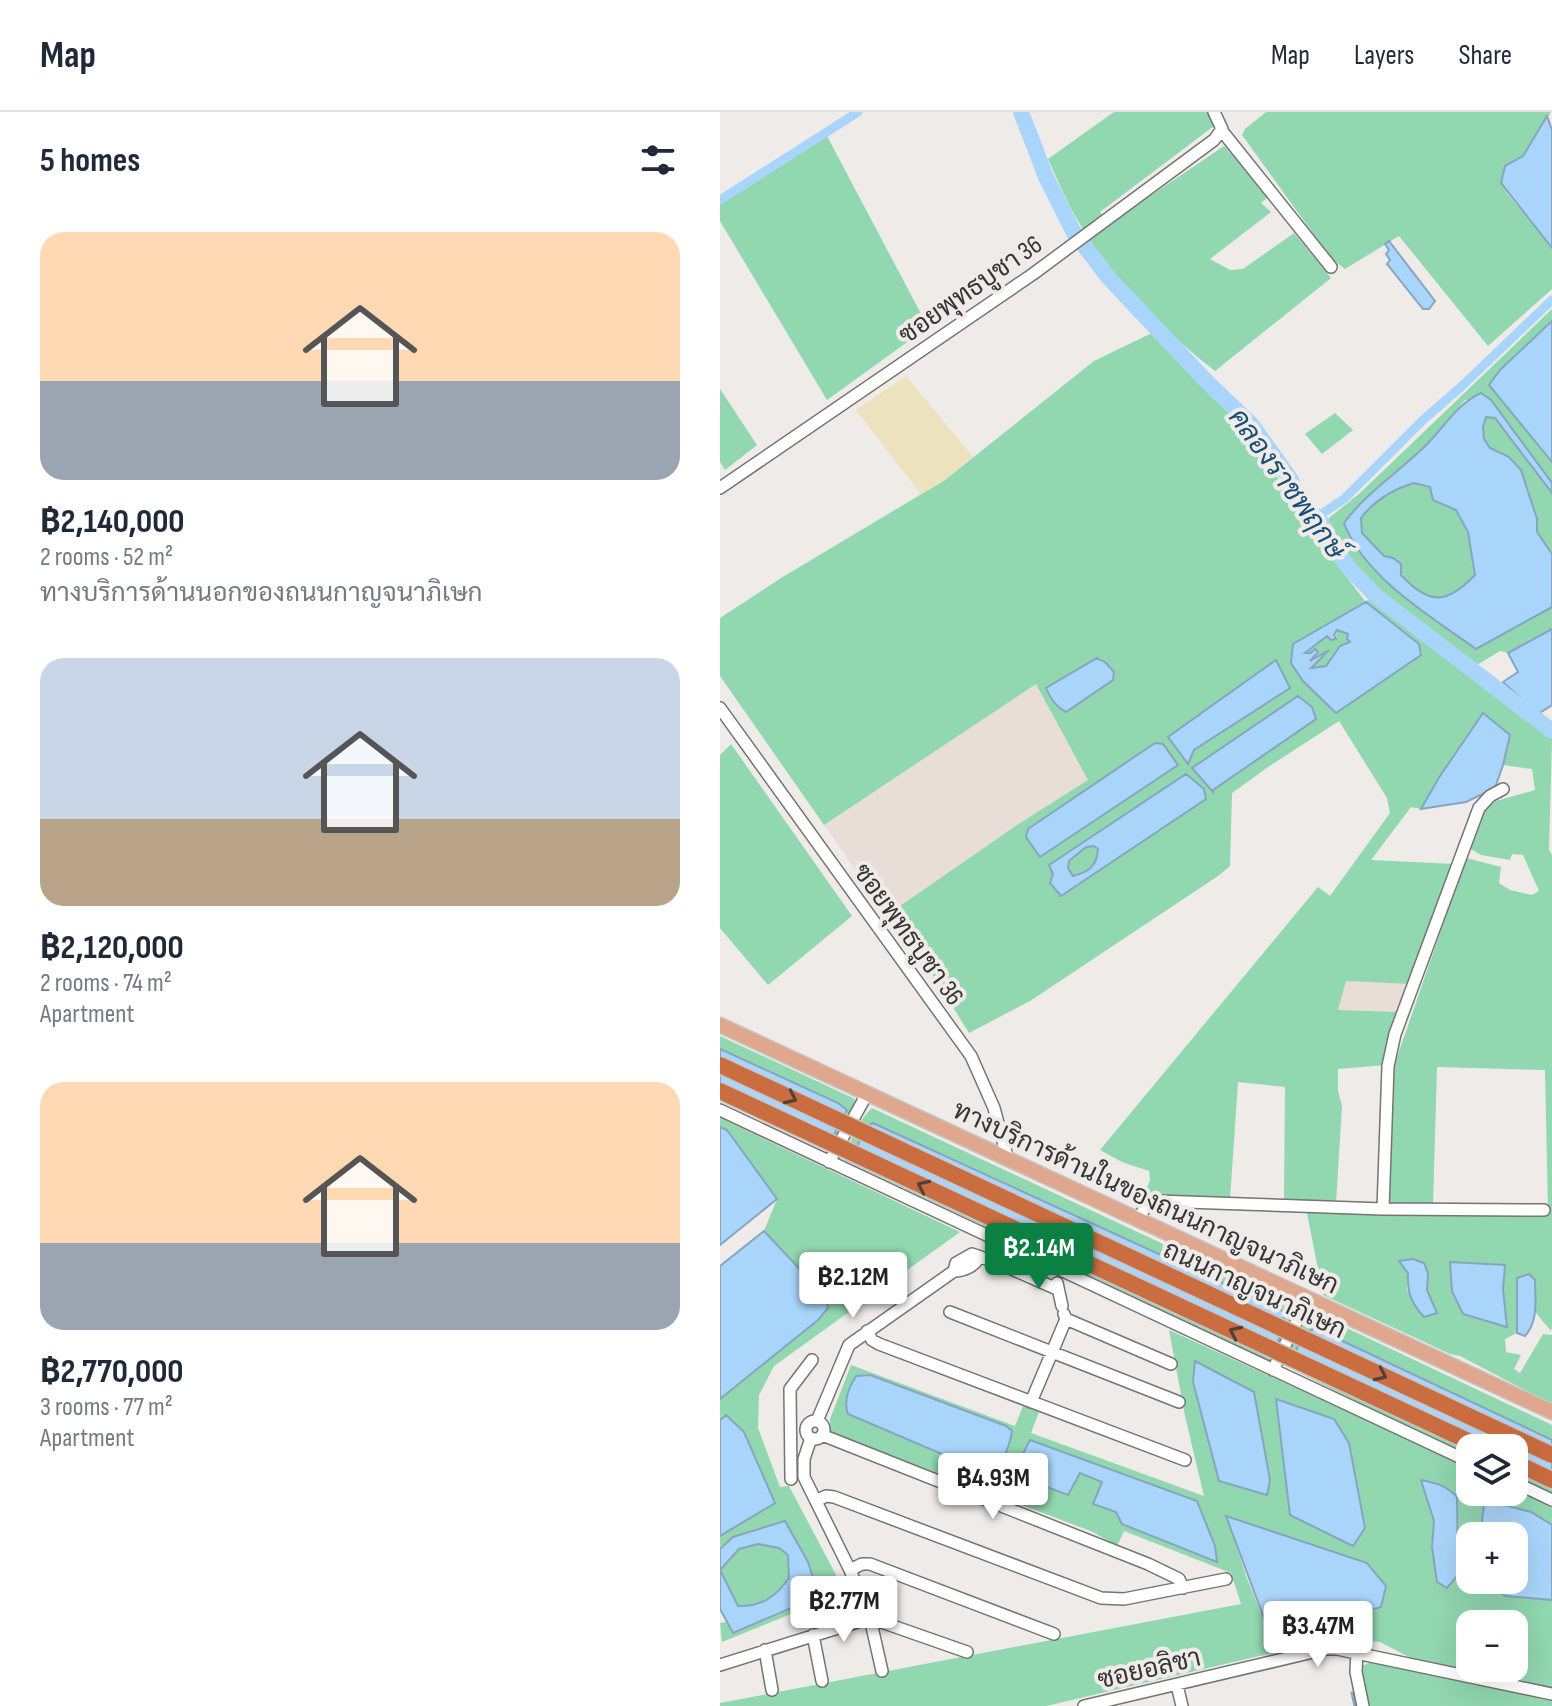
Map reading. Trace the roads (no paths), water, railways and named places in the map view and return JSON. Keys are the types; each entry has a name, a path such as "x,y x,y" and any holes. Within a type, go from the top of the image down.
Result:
{"highway":[{"name":"ถนนกาญจนาภิเษก","path":"720,1065 1552,1455"},
{"name":"ถนนกาญจนาภิเษก","path":"720,1091 1456,1435"},
{"path":"1528,1469 1552,1480"}],"main road":[{"name":"ทางบริการด้านในของถนนกาญจนาภิเษก","path":"720,1025 1552,1412"}],"street":[{"path":"1214,112 1222,131 1331,267"},
{"name":"ซอยพุทธบูชา 36","path":"720,488 1033,274 1222,131"},
{"name":"ซอยพุทธบูชา 36","path":"720,708 971,1056 994,1108 1008,1160"},
{"path":"1383,1209 1388,1066 1392,1043 1479,808 1490,796 1503,789"},
{"path":"829,1162 867,1094"},
{"path":"720,1110 1456,1455"},
{"path":"1139,1219 1145,1207 1157,1201 1383,1209 1544,1210"},
{"path":"998,1263 1007,1246"},
{"path":"882,1671 870,1618 804,1477 803,1468 813,1434 808,1424 817,1421 849,1345 954,1271 962,1271 977,1262 979,1257 1057,1289"},
{"path":"1031,1402 1064,1313 1057,1289 1058,1270"},
{"path":"1273,1370 1308,1298"},
{"path":"950,1312 1179,1402"},
{"path":"1064,1313 1171,1364"},
{"path":"867,1331 872,1340 879,1344 1185,1460"},
{"path":"791,1479 790,1389 812,1360"},
{"path":"790,1425 1148,1564 1179,1579 1183,1588"},
{"path":"1528,1489 1552,1500"},
{"path":"816,1501 826,1496 834,1497 1101,1598 1124,1599 1226,1579"},
{"path":"850,1570 870,1564 1054,1634"},
{"path":"720,1665 870,1618 967,1652"},
{"path":"813,1635 822,1681"},
{"name":"ซอยอลิชา","path":"1084,1706 1131,1701 1177,1685 1326,1649 1357,1652 1552,1694"},
{"path":"765,1650 772,1690"},
{"path":"1357,1652 1356,1672 1363,1706"},
{"path":"1177,1685 1182,1706"}],"water":[{"path":"1547,116 1552,130 1552,248 1501,183 1505,166 1523,156"},
{"path":"1389,241 1435,301 1429,309 1423,309 1387,264 1390,260 1386,254 1389,250 1385,244"},
{"path":"1552,321 1552,462 1489,385 1500,370"},
{"path":"1481,393 1491,400 1552,483 1552,493 1495,418 1486,417 1484,439 1490,448 1509,457 1521,470 1537,519 1537,532 1552,554 1552,607 1476,649 1383,578 1354,543 1344,523 1361,503 1422,449 1472,398","holes":["1414,483 1430,487 1433,500 1456,510 1468,532 1475,575 1456,592 1438,598 1411,585 1401,575 1401,564 1384,556 1362,533 1361,518 1385,496"]},
{"path":"1366,602 1419,644 1421,655 1336,713 1303,681 1291,663 1293,644","holes":["1337,630 1348,634 1350,642 1340,646 1326,666 1311,668 1329,650 1310,661 1318,652 1315,649 1305,653 1327,636 1331,640 1336,639 1334,635"]},
{"path":"1552,629 1552,705 1538,714 1503,682 1518,672 1508,653"},
{"path":"1097,658 1114,672 1113,680 1066,712 1062,710 1046,688"},
{"path":"1276,660 1290,688 1194,750 1188,764 1168,737"},
{"path":"1298,696 1312,707 1316,719 1213,792 1192,768"},
{"path":"1483,713 1510,735 1495,788 1466,802 1421,809 1440,776"},
{"path":"1155,743 1163,744 1178,765 1040,857 1026,837 1028,829"},
{"path":"1186,774 1204,789 1206,799 1061,896 1050,883 1053,874 1049,865","holes":["1086,847 1098,849 1091,867 1073,876 1068,868 1069,861"]},
{"path":"720,1049 838,1103 847,1110 828,1146 720,1096"},
{"path":"873,1123 1283,1311 1283,1328 1271,1354 856,1151 864,1127"},
{"path":"720,1127 727,1130 777,1199 720,1245"},
{"path":"764,1231 824,1295 828,1308 818,1320 720,1399 720,1266"},
{"path":"1413,1259 1424,1263 1428,1273 1427,1290 1437,1313 1424,1317 1413,1302 1408,1273 1399,1261"},
{"path":"1450,1262 1505,1265 1503,1289 1507,1327 1463,1314 1452,1291"},
{"path":"1529,1274 1535,1280 1535,1309 1525,1336 1517,1333 1517,1278"},
{"path":"1315,1328 1552,1440 1552,1487 1528,1476 1528,1434 1456,1434 1456,1441 1293,1363 1302,1338"},
{"path":"1195,1361 1254,1392 1270,1480 1267,1495 1219,1481 1193,1382"},
{"path":"870,1375 1006,1426 1012,1431 1004,1456 984,1472 848,1414 846,1399 853,1380 856,1376"},
{"path":"1276,1399 1334,1419 1349,1443 1365,1528 1353,1546 1290,1515"},
{"path":"726,1415 744,1432 775,1503 720,1536 720,1420"},
{"path":"1030,1440 1197,1501 1215,1546 1217,1562 1122,1524 1116,1512 1093,1504 1102,1482 1080,1473 1068,1495 1018,1476 1015,1470"},
{"path":"1421,1480 1440,1485 1456,1496 1456,1577 1447,1588 1437,1582 1432,1547 1434,1521"},
{"path":"1484,1506 1508,1506 1531,1512 1552,1525 1552,1600 1503,1594 1528,1594 1528,1522 1482,1520"},
{"path":"1226,1516 1367,1563 1386,1586 1381,1607 1337,1620 1275,1648"},
{"path":"785,1521 808,1562 819,1596 733,1633 720,1609 720,1570 720,1549 733,1537","holes":["758,1544 779,1548 788,1555 789,1578 767,1600 738,1606 720,1570 739,1549"]}],"waterway":[{"path":"720,200 858,112"},
{"name":"คลองราชพฤกษ์","path":"1021,112 1046,177 1073,231 1108,277 1251,424 1291,480 1299,499 1321,522 1348,567 1376,596 1552,731"},
{"path":"1317,517 1344,499 1423,420 1552,300"},
{"path":"1352,1693 1355,1706"}]}
